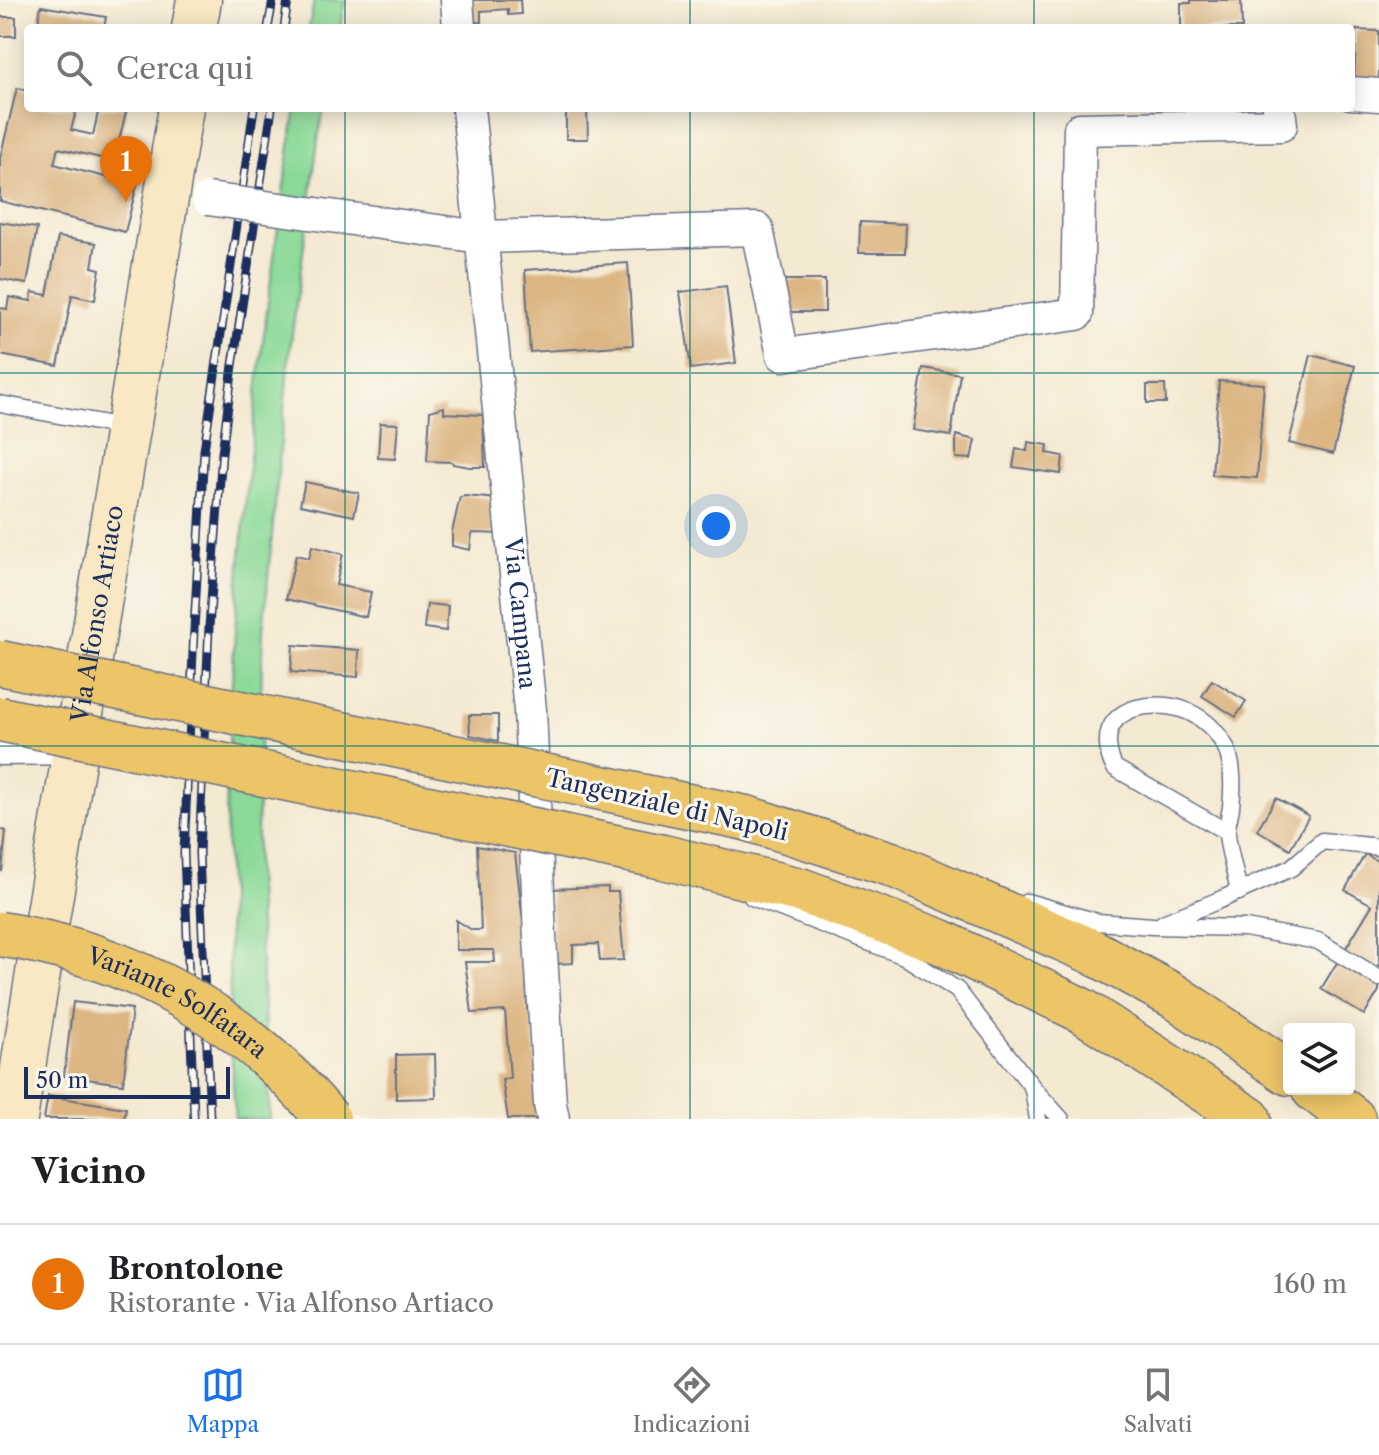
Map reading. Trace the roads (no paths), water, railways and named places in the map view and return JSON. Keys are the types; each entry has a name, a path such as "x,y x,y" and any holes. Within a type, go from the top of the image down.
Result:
{"main road":[{"path":"195,24 199,0"},
{"name":"Via Alfonso Artiaco","path":"15,1119 129,428 188,196 181,112"},
{"name":"Tangenziale di Napoli","path":"0,663 746,818 891,864 1093,952 1174,996 1283,1069"},
{"path":"0,719 663,857 800,890 939,941 1083,1011 1249,1119"},
{"name":"Variante Solfatara","path":"0,934 77,951 169,988 257,1047 328,1119"},
{"path":"1322,1095 1353,1119"}],"street":[{"path":"457,0 459,24"},
{"path":"1355,93 1379,95"},
{"name":"Via Campana","path":"468,112 530,710 540,937 553,1119"},
{"path":"188,196 481,237 757,229 783,355 1077,314 1080,129 1281,125 1279,112"},
{"path":"0,749 75,748"}],"lane":[{"path":"0,404 129,428"},
{"path":"1227,832 1115,768 1111,762 1108,736 1116,720 1130,709 1148,705 1166,706 1189,712 1213,727 1226,748 1233,780 1227,832 1239,892"},
{"path":"1153,926 1291,868 1322,841 1379,847"},
{"path":"663,857 768,905 904,956 957,990 1061,1119"},
{"path":"891,864 1097,922 1245,928 1318,941 1379,978"},
{"path":"1033,1088 1038,1119"}],"railway":[{"path":"269,24 273,0"},
{"path":"285,24 288,0"},
{"path":"194,1119 184,853 204,450 253,112"},
{"path":"210,1119 199,853 209,627 222,453 271,112"}],"place":[{"name":"Brontolone","path":"126,202"}]}
